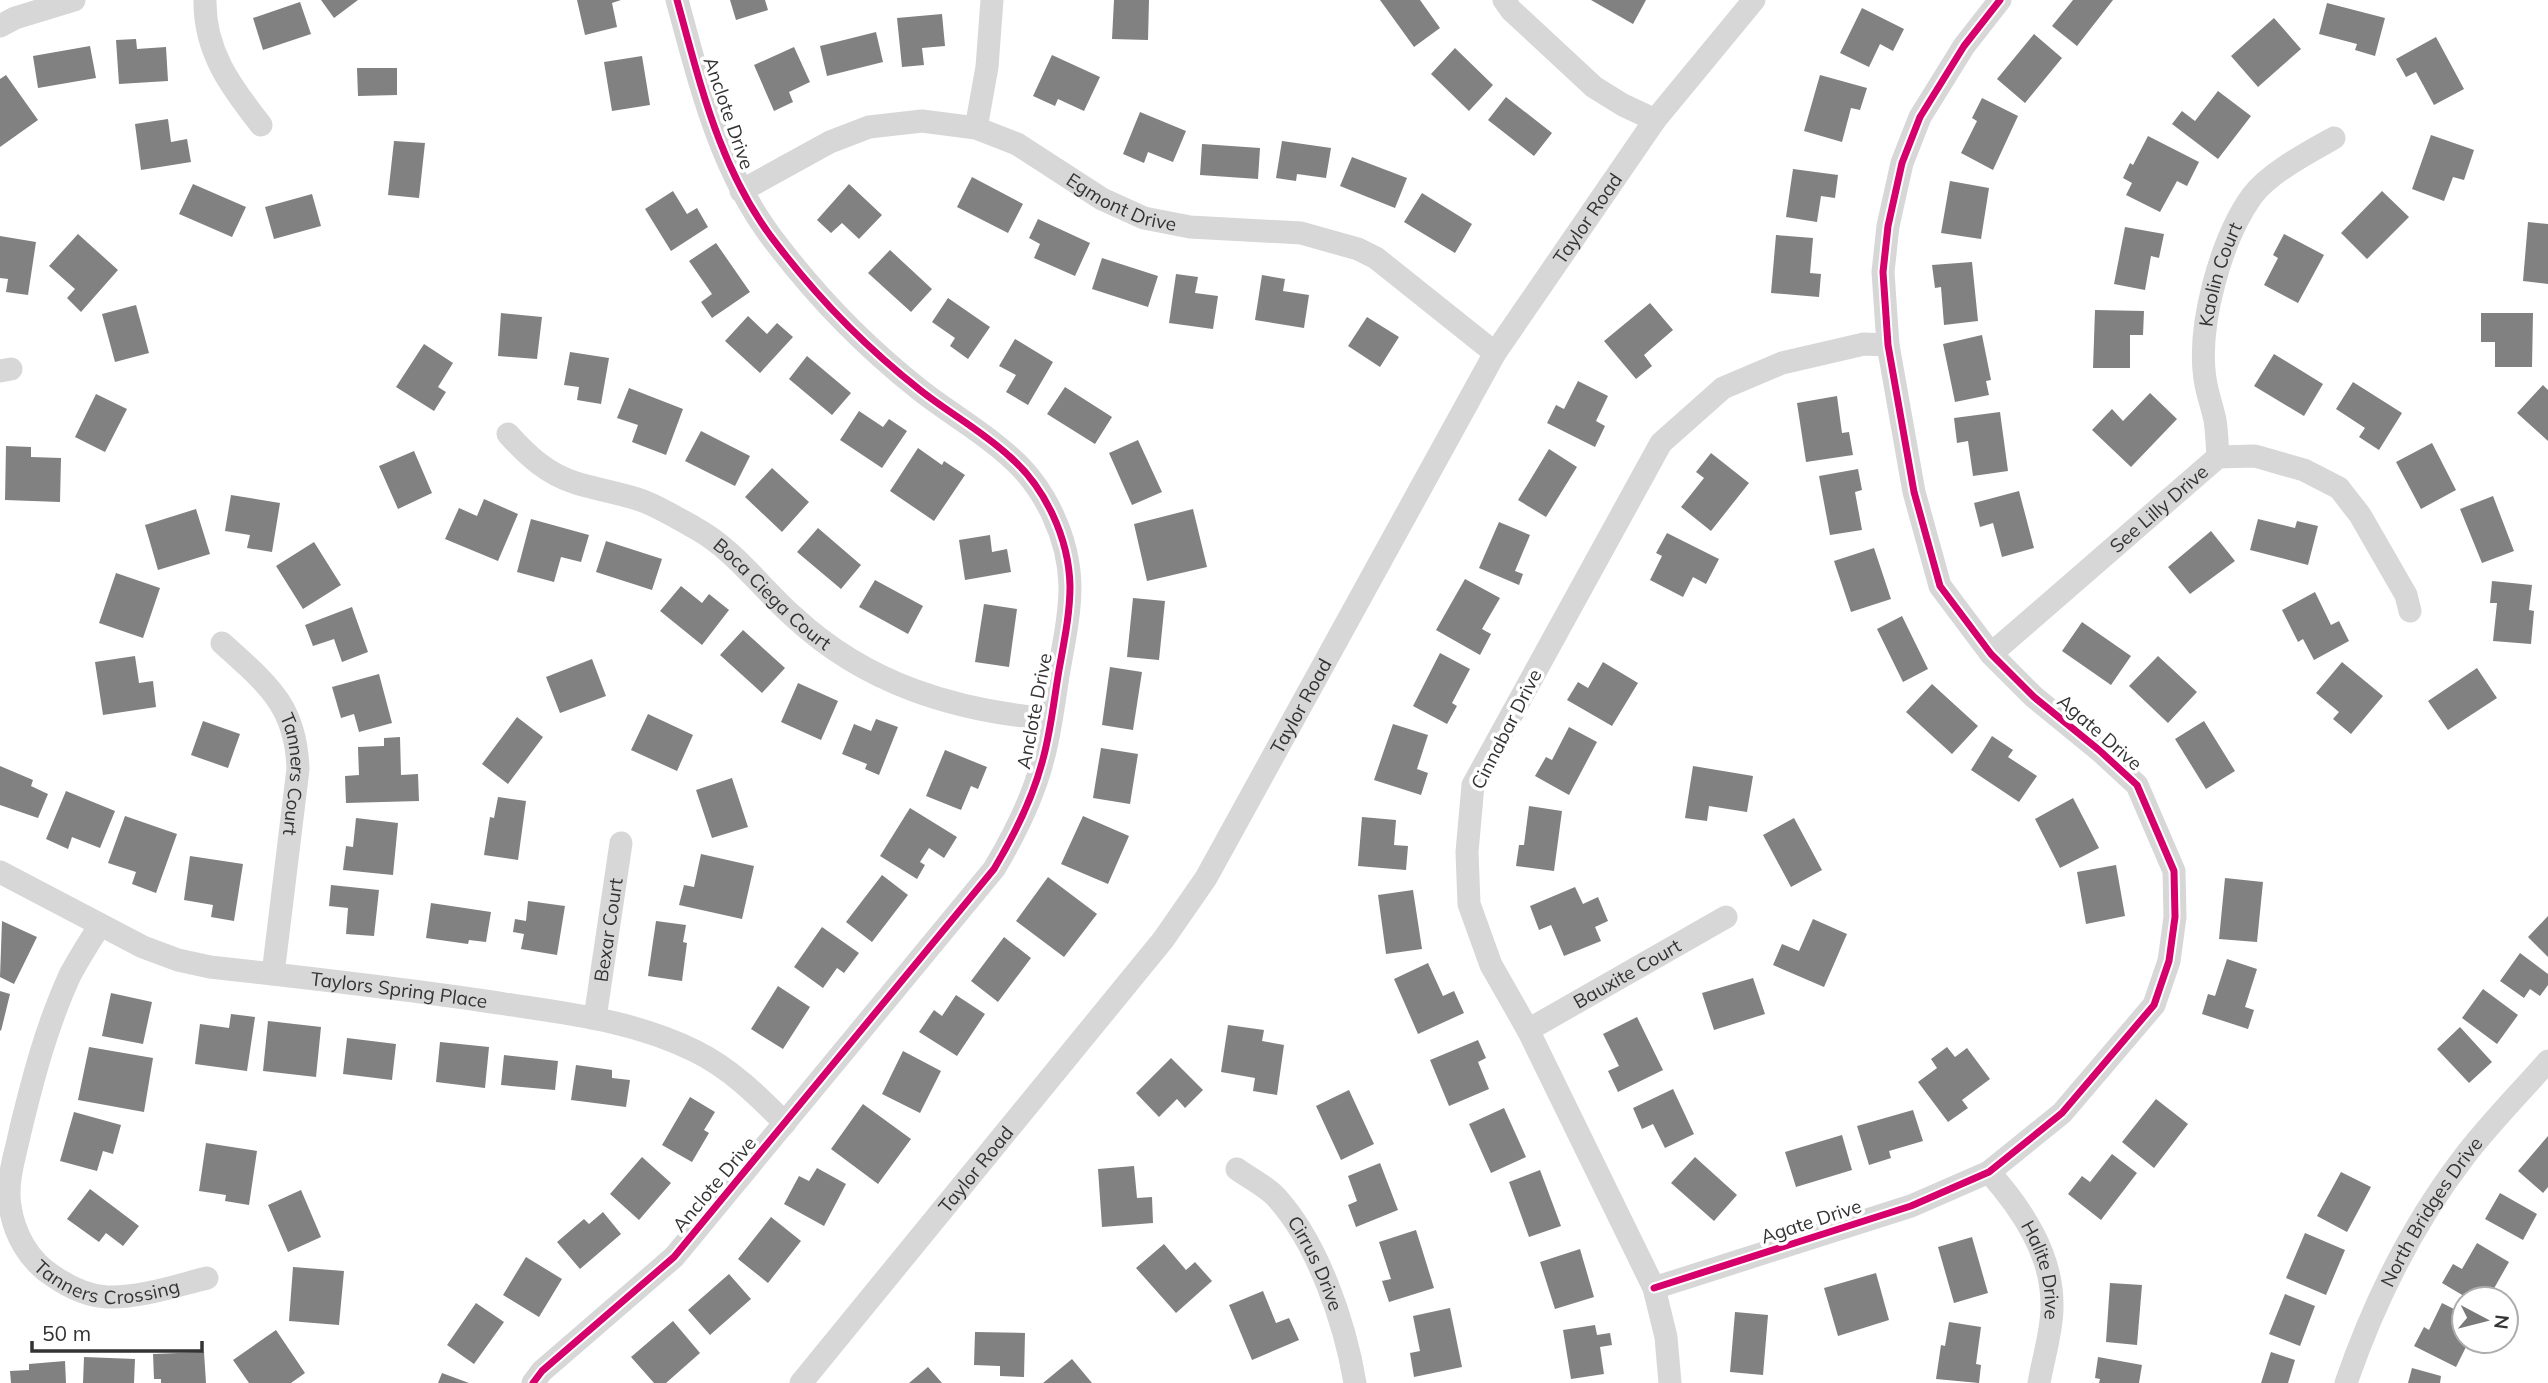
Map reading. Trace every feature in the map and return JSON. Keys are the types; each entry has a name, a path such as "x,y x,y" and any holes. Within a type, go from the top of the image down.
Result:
{"street":[{"path":"0,26 15,18 74,0"},
{"path":"205,0 205,18 214,55 228,82 261,125"},
{"name":"Anclote Drive","path":"533,1383 542,1371 674,1257 994,869 1015,834 1044,758 1068,615 1070,584 1064,542 1044,497 1026,472 1009,455 918,389 844,321 778,247 741,191 722,151 707,109 677,0"},
{"path":"976,128 987,67 992,0"},
{"path":"1504,0 1511,10 1594,87 1655,120"},
{"name":"Taylor Road","path":"802,1383 1163,940 1206,878 1495,353 1655,120 1754,0"},
{"name":"Agate Drive","path":"1654,1287 1911,1206 1989,1172 2062,1113 2154,1005 2169,961 2175,917 2174,871 2137,785 2034,697 1991,654 1940,586 1914,492 1888,345 1883,272 1888,226 1902,163 1920,117 1964,46 2000,0"},
{"name":"Egmont Drive","path":"741,191 830,142 869,127 922,121 976,128 1017,144 1102,199 1144,218 1190,228 1301,233 1358,249 1376,258 1495,353"},
{"name":"Kaolin Court","path":"2218,457 2216,423 2204,377 2204,346 2208,300 2227,243 2253,195 2288,164 2334,138"},
{"name":"Cinnabar Drive","path":"1670,1383 1666,1337 1654,1287 1528,1030 1491,965 1469,904 1467,852 1473,785 1661,443 1723,388 1782,363 1864,344 1888,345"},
{"name":"Boca Ciega Court","path":"508,434 529,457 555,475 642,501 698,529 740,562 803,626 837,652 874,673 919,694 960,706 1002,715 1051,719"},
{"name":"See Lilly Drive","path":"1991,654 2218,457 2255,456 2304,470 2339,488 2360,515 2406,595 2410,611"},
{"name":"Tanners Court","path":"222,643 253,671 281,703 291,722 297,744 298,769 273,974"},
{"name":"Bexar Court","path":"595,1018 621,843"},
{"name":"Taylors Spring Place","path":"0,872 143,947 178,960 210,967 415,990 595,1018 648,1030 697,1052 747,1085 785,1123"},
{"name":"Bauxite Court","path":"1528,1030 1727,917"},
{"name":"Tanners Crossing","path":"100,925 71,973 49,1025 33,1076 10,1176 10,1203 15,1228 27,1251 44,1270 73,1289 107,1297 158,1291 207,1278"},
{"name":"North Bridges Drive","path":"2346,1383 2365,1329 2391,1272 2428,1207 2465,1156 2548,1061"},
{"name":"Cirrus Drive","path":"1237,1169 1275,1195 1302,1232 1340,1323 1355,1383"},
{"name":"Halite Drive","path":"1989,1172 2014,1200 2047,1265 2052,1308 2039,1383"}],"building":[{"path":"321,0 358,0 334,18"},
{"path":"577,0 621,0 612,3 617,27 585,35"},
{"path":"730,0 765,0 768,10 736,20"},
{"path":"1114,0 1149,0 1148,40 1112,39"},
{"path":"1380,0 1420,0 1440,28 1414,47"},
{"path":"1591,0 1646,0 1633,24"},
{"path":"2073,0 2113,0 2077,46 2052,26"},
{"path":"300,2 311,34 263,50 253,18"},
{"path":"2327,3 2385,18 2375,56 2355,50 2357,44 2319,34"},
{"path":"1862,8 1904,29 1893,51 1880,44 1869,67 1840,53"},
{"path":"942,14 945,46 922,48 924,65 902,67 897,18"},
{"path":"2274,18 2301,49 2258,87 2231,56"},
{"path":"876,32 883,62 827,76 820,46"},
{"path":"2034,34 2062,58 2025,103 1997,79"},
{"path":"2436,37 2464,89 2434,105 2416,72 2406,77 2396,59"},
{"path":"136,39 137,49 166,47 168,81 119,84 116,40"},
{"path":"90,46 96,78 38,88 33,56"},
{"path":"794,47 810,82 789,92 793,102 774,111 754,65"},
{"path":"1455,48 1493,85 1469,111 1431,74"},
{"path":"1052,55 1100,77 1084,111 1058,99 1055,106 1033,96"},
{"path":"642,56 650,105 612,111 604,62"},
{"path":"357,68 397,68 397,95 358,96"},
{"path":"6,75 38,120 0,147 0,79"},
{"path":"1820,75 1867,88 1860,110 1851,108 1842,142 1804,131"},
{"path":"2218,91 2251,116 2218,159 2172,124 2182,111 2195,121"},
{"path":"1506,97 1552,133 1534,156 1488,120"},
{"path":"1982,98 2018,116 1993,170 1961,153 1977,121 1972,118"},
{"path":"1140,112 1186,131 1173,162 1148,152 1144,163 1123,154"},
{"path":"168,119 171,142 187,139 191,162 141,170 135,124"},
{"path":"2431,135 2474,150 2464,180 2453,177 2444,201 2412,189"},
{"path":"2148,136 2199,162 2187,186 2177,181 2160,212 2126,195 2132,183 2123,178"},
{"path":"394,141 425,143 419,198 388,195"},
{"path":"1282,141 1331,148 1326,178 1297,174 1296,181 1276,178"},
{"path":"1202,144 1260,148 1258,179 1200,175"},
{"path":"1352,157 1407,178 1395,208 1340,186"},
{"path":"1793,169 1838,175 1835,198 1821,196 1817,222 1786,217"},
{"path":"972,177 1023,204 1008,233 957,207"},
{"path":"1950,181 1989,188 1981,239 1941,233"},
{"path":"193,184 246,207 232,237 179,214"},
{"path":"849,184 882,215 859,239 842,223 831,233 817,220"},
{"path":"673,191 687,214 697,208 708,227 671,251 645,209"},
{"path":"2382,191 2409,217 2367,259 2341,233"},
{"path":"1422,193 1472,224 1455,253 1404,222"},
{"path":"312,194 321,226 274,239 265,207"},
{"path":"1038,219 1090,243 1075,276 1034,258 1040,244 1029,238"},
{"path":"2528,222 2548,224 2548,284 2523,281"},
{"path":"2125,227 2164,234 2159,258 2151,256 2145,290 2114,284"},
{"path":"78,234 118,270 81,312 67,298 75,289 49,266"},
{"path":"2284,234 2324,255 2298,303 2264,285 2278,258 2273,255"},
{"path":"1776,235 1813,238 1810,273 1821,274 1819,297 1771,293"},
{"path":"0,236 36,242 28,295 6,292 8,279 0,278"},
{"path":"716,243 750,292 712,318 701,302 712,294 689,261"},
{"path":"890,250 932,289 911,312 868,273"},
{"path":"1102,258 1158,276 1148,307 1092,289"},
{"path":"1972,262 1978,321 1944,325 1941,287 1935,288 1932,265"},
{"path":"1176,274 1198,277 1195,293 1218,296 1213,329 1169,323"},
{"path":"1262,275 1285,279 1283,291 1309,295 1304,328 1255,320"},
{"path":"948,298 990,327 968,359 950,346 955,338 932,322"},
{"path":"1650,303 1673,330 1644,355 1652,366 1636,379 1604,341"},
{"path":"136,305 149,353 115,362 102,314"},
{"path":"2095,310 2144,311 2143,335 2130,335 2130,368 2093,368"},
{"path":"501,313 542,317 537,359 498,356"},
{"path":"2481,313 2533,313 2532,367 2495,367 2495,342 2481,342"},
{"path":"748,316 767,334 777,323 793,337 760,373 725,341"},
{"path":"1367,317 1399,337 1380,367 1348,346"},
{"path":"1982,335 1991,380 1986,381 1989,395 1955,402 1943,344"},
{"path":"1015,339 1053,362 1028,405 1006,392 1016,375 999,366"},
{"path":"424,344 453,363 438,387 446,392 434,411 396,387"},
{"path":"570,352 609,358 601,404 577,400 579,387 564,385"},
{"path":"2274,354 2323,384 2304,416 2254,386"},
{"path":"807,356 851,393 832,415 789,379"},
{"path":"1578,381 1608,396 1596,421 1605,426 1595,447 1547,423 1556,405 1564,409"},
{"path":"2353,382 2402,413 2379,450 2359,437 2365,428 2336,409"},
{"path":"2543,385 2548,390 2548,441 2517,413"},
{"path":"1065,387 1112,417 1095,444 1047,414"},
{"path":"629,388 683,409 666,455 632,442 638,425 617,418"},
{"path":"2150,393 2177,419 2131,467 2092,430 2112,409 2123,421"},
{"path":"96,394 127,409 105,452 75,437"},
{"path":"1837,396 1842,433 1849,432 1853,455 1806,462 1797,403"},
{"path":"859,411 883,427 889,419 907,431 882,468 840,440"},
{"path":"2000,412 2008,471 1973,476 1968,441 1957,443 1954,418"},
{"path":"701,431 750,456 735,486 685,461"},
{"path":"1138,440 1162,492 1132,505 1109,453"},
{"path":"2432,443 2456,490 2421,509 2396,462"},
{"path":"6,446 31,447 31,457 61,458 60,502 5,500"},
{"path":"918,448 942,465 944,461 965,475 934,521 890,491"},
{"path":"1549,449 1577,467 1546,517 1518,500"},
{"path":"414,451 432,493 398,509 379,466"},
{"path":"1711,453 1749,483 1711,531 1681,507 1704,478 1696,472"},
{"path":"772,468 809,502 782,532 745,497"},
{"path":"1858,469 1862,490 1855,492 1862,530 1830,535 1819,476"},
{"path":"2019,491 2034,548 2002,557 1993,523 1980,527 1974,503"},
{"path":"231,495 280,503 272,552 247,548 250,535 225,531"},
{"path":"2493,496 2514,551 2482,563 2460,509"},
{"path":"484,499 518,514 498,561 445,539 459,508 477,516"},
{"path":"196,509 210,554 158,570 145,525"},
{"path":"1193,509 1207,567 1147,581 1134,524"},
{"path":"531,519 589,535 581,562 561,557 554,582 517,572"},
{"path":"2258,519 2295,528 2297,521 2318,526 2308,565 2250,550"},
{"path":"1499,522 1530,535 1515,571 1523,574 1519,585 1479,568"},
{"path":"818,528 861,565 841,589 797,552"},
{"path":"2211,531 2235,561 2190,594 2168,567"},
{"path":"1667,533 1719,559 1706,584 1693,577 1683,597 1650,580 1662,556 1656,553"},
{"path":"990,535 992,552 1007,549 1011,572 965,580 959,540"},
{"path":"606,541 662,559 652,590 596,572"},
{"path":"314,542 341,585 303,609 276,566"},
{"path":"1874,548 1891,599 1851,612 1834,561"},
{"path":"116,573 160,588 143,638 99,623"},
{"path":"1465,579 1500,598 1482,629 1491,634 1480,655 1436,630"},
{"path":"875,580 923,606 908,634 859,607"},
{"path":"2492,581 2532,585 2529,610 2534,611 2531,644 2493,641 2497,603 2490,603"},
{"path":"681,586 702,603 709,594 729,610 702,645 660,611"},
{"path":"2315,592 2331,625 2339,621 2349,641 2314,660 2303,639 2298,642 2282,610"},
{"path":"1133,598 1165,601 1159,660 1127,657"},
{"path":"984,604 1017,609 1009,667 975,662"},
{"path":"352,607 368,652 342,662 334,639 313,646 305,625"},
{"path":"1902,616 1928,669 1903,682 1877,629"},
{"path":"2082,622 2131,656 2111,685 2062,651"},
{"path":"743,630 785,668 762,693 720,655"},
{"path":"1440,653 1470,669 1452,703 1457,706 1447,724 1413,706"},
{"path":"135,656 139,683 153,681 156,707 103,715 95,662"},
{"path":"2158,656 2197,692 2168,723 2129,686"},
{"path":"592,659 606,696 560,713 546,677"},
{"path":"1603,662 1638,683 1612,726 1567,700 1578,682 1588,688"},
{"path":"2342,662 2383,696 2351,734 2333,719 2339,712 2316,693"},
{"path":"1110,667 1142,672 1133,730 1102,725"},
{"path":"2477,668 2497,698 2448,730 2428,701"},
{"path":"379,674 392,723 359,732 354,714 341,718 332,687"},
{"path":"798,683 838,701 821,740 781,722"},
{"path":"1932,684 1978,726 1952,754 1906,712"},
{"path":"648,714 693,735 677,771 631,750"},
{"path":"517,717 543,737 508,784 482,764"},
{"path":"876,719 898,727 879,775 865,769 867,764 842,754 854,724 871,731"},
{"path":"203,721 240,734 228,768 191,755"},
{"path":"2204,721 2235,771 2206,789 2175,739"},
{"path":"1393,724 1428,735 1417,769 1428,773 1421,795 1374,780"},
{"path":"1569,727 1597,742 1569,795 1535,776 1546,757 1552,760"},
{"path":"1992,736 2013,750 2008,757 2037,776 2019,802 1971,770"},
{"path":"400,737 401,775 418,774 419,801 346,803 345,776 359,775 358,747 384,746 384,738"},
{"path":"1101,748 1138,754 1130,804 1093,798"},
{"path":"945,750 987,767 978,789 971,786 961,810 926,796"},
{"path":"0,766 33,780 31,786 48,794 38,818 0,805"},
{"path":"1693,766 1753,776 1747,812 1709,806 1707,821 1685,818"},
{"path":"732,778 748,827 712,838 696,790"},
{"path":"66,791 115,811 100,848 72,837 68,849 46,839"},
{"path":"498,797 526,801 518,860 484,855 490,817 494,818"},
{"path":"2073,798 2099,848 2060,868 2035,819"},
{"path":"1529,806 1562,811 1554,871 1516,866 1519,845 1524,845"},
{"path":"910,808 957,837 944,858 929,848 920,862 925,865 917,879 880,856"},
{"path":"125,816 177,834 156,893 132,884 136,872 108,863"},
{"path":"1083,816 1129,836 1108,884 1061,864"},
{"path":"1362,817 1396,820 1394,845 1408,846 1406,870 1358,866"},
{"path":"356,818 398,823 393,875 343,870 346,846 353,847"},
{"path":"1794,818 1822,870 1791,887 1763,835"},
{"path":"701,854 754,866 742,919 679,905 684,885 694,887"},
{"path":"190,856 243,864 234,921 211,917 213,905 184,900"},
{"path":"2116,865 2125,916 2086,924 2077,872"},
{"path":"882,875 908,895 872,942 846,922"},
{"path":"1048,877 1097,914 1064,957 1016,921"},
{"path":"2225,878 2263,882 2257,942 2219,939"},
{"path":"331,885 379,890 374,936 346,934 348,908 329,906"},
{"path":"1575,887 1583,904 1598,897 1608,921 1595,927 1601,941 1564,956 1551,925 1539,930 1530,906"},
{"path":"1413,890 1422,949 1386,954 1378,895"},
{"path":"528,901 565,906 557,955 521,949 524,934 513,932 515,919 526,921"},
{"path":"431,903 491,912 486,942 469,940 468,944 426,938"},
{"path":"2548,916 2548,957 2528,937"},
{"path":"1813,919 1847,934 1824,987 1773,965 1782,944 1799,951"},
{"path":"2,921 37,937 14,984 0,977"},
{"path":"656,921 686,925 683,942 687,943 682,981 648,976"},
{"path":"822,927 859,953 844,973 837,968 823,988 794,967"},
{"path":"1004,937 1031,958 998,1002 971,981"},
{"path":"2520,953 2548,974 2548,985 2540,996 2530,989 2524,998 2500,981"},
{"path":"2227,959 2257,969 2245,1007 2254,1010 2248,1029 2202,1014 2208,994 2215,996"},
{"path":"1428,963 1443,996 1454,991 1464,1013 1418,1034 1394,979"},
{"path":"1753,978 1765,1014 1714,1030 1702,993"},
{"path":"778,986 810,1007 783,1049 751,1029"},
{"path":"2483,989 2518,1015 2497,1044 2462,1018"},
{"path":"0,991 10,994 1,1031 0,1030"},
{"path":"111,993 152,1002 143,1044 102,1036"},
{"path":"956,995 985,1014 957,1056 919,1032 934,1010 942,1016"},
{"path":"231,1014 255,1017 247,1071 195,1064 200,1024 229,1028"},
{"path":"1637,1017 1663,1070 1618,1092 1608,1071 1619,1066 1603,1034"},
{"path":"268,1021 321,1027 316,1077 263,1071"},
{"path":"1228,1025 1264,1030 1262,1041 1284,1045 1277,1095 1253,1091 1255,1078 1221,1072"},
{"path":"2460,1027 2492,1062 2469,1083 2437,1049"},
{"path":"347,1038 396,1044 392,1080 343,1074"},
{"path":"1478,1040 1486,1058 1478,1062 1489,1089 1449,1106 1430,1060"},
{"path":"440,1042 489,1047 485,1088 436,1082"},
{"path":"89,1047 153,1058 144,1112 78,1100"},
{"path":"1947,1047 1955,1057 1967,1048 1990,1079 1962,1100 1968,1108 1948,1122 1918,1082 1937,1068 1931,1059"},
{"path":"903,1051 941,1071 920,1113 882,1094"},
{"path":"504,1055 558,1061 555,1090 501,1085"},
{"path":"1171,1058 1203,1090 1185,1108 1177,1099 1159,1117 1136,1093"},
{"path":"576,1065 612,1070 612,1078 630,1080 626,1107 571,1100"},
{"path":"1673,1089 1694,1134 1665,1148 1653,1124 1642,1129 1633,1108"},
{"path":"1349,1090 1374,1144 1341,1160 1316,1106"},
{"path":"690,1097 715,1112 704,1130 709,1133 692,1162 662,1145"},
{"path":"2156,1099 2188,1124 2154,1168 2122,1142"},
{"path":"863,1104 911,1139 878,1184 831,1149"},
{"path":"1504,1108 1526,1157 1491,1173 1469,1124"},
{"path":"1913,1110 1923,1141 1889,1151 1891,1158 1869,1165 1857,1126"},
{"path":"74,1112 121,1125 113,1154 103,1151 97,1171 60,1161"},
{"path":"1842,1135 1852,1170 1796,1187 1785,1152"},
{"path":"2548,1136 2548,1187 2543,1193 2518,1171"},
{"path":"206,1143 257,1151 249,1205 225,1201 226,1195 199,1191"},
{"path":"2112,1154 2137,1173 2101,1220 2068,1194 2082,1176 2090,1182"},
{"path":"642,1157 671,1183 639,1220 610,1194"},
{"path":"1695,1157 1737,1195 1714,1221 1671,1183"},
{"path":"1380,1163 1398,1210 1356,1227 1348,1205 1357,1201 1348,1176"},
{"path":"1134,1166 1137,1198 1152,1197 1153,1223 1102,1227 1098,1169"},
{"path":"817,1168 846,1184 824,1226 784,1204 799,1176 809,1181"},
{"path":"1540,1170 1561,1226 1529,1237 1509,1182"},
{"path":"2341,1172 2371,1187 2347,1232 2317,1216"},
{"path":"90,1189 139,1226 123,1246 106,1233 99,1242 67,1219"},
{"path":"301,1190 321,1237 288,1252 268,1205"},
{"path":"2500,1193 2537,1214 2523,1240 2485,1219"},
{"path":"603,1212 621,1234 580,1269 557,1242 584,1219 589,1224"},
{"path":"771,1217 801,1241 768,1283 738,1259"},
{"path":"1416,1230 1434,1288 1389,1302 1382,1281 1391,1279 1379,1242"},
{"path":"2305,1233 2345,1250 2326,1295 2286,1278"},
{"path":"1972,1237 1988,1293 1954,1303 1938,1247"},
{"path":"2477,1243 2509,1262 2496,1285 2450,1285 2450,1288 2442,1283 2453,1264 2462,1269"},
{"path":"1164,1244 1186,1270 1195,1262 1212,1281 1176,1313 1136,1268"},
{"path":"1580,1249 1594,1297 1555,1309 1540,1262"},
{"path":"526,1257 562,1279 539,1317 503,1295"},
{"path":"293,1267 344,1271 339,1325 289,1321"},
{"path":"1876,1273 1889,1320 1838,1336 1824,1288"},
{"path":"729,1274 751,1299 710,1335 688,1310"},
{"path":"2110,1283 2142,1285 2137,1345 2106,1342"},
{"path":"1263,1291 1276,1323 1289,1318 1299,1340 1252,1360 1229,1305"},
{"path":"2285,1294 2315,1306 2300,1346 2269,1334"},
{"path":"476,1303 504,1322 474,1364 447,1345"},
{"path":"2442,1303 2450,1307 2450,1355 2462,1355 2456,1367 2414,1346 2424,1327 2429,1330"},
{"path":"1450,1308 1462,1367 1414,1377 1410,1353 1420,1351 1413,1316"},
{"path":"1735,1312 1768,1315 1763,1375 1730,1372"},
{"path":"673,1321 700,1353 666,1383 654,1383 631,1357"},
{"path":"1949,1322 1981,1327 1976,1364 1981,1365 1979,1383 1936,1379 1941,1345 1945,1346"},
{"path":"1595,1325 1597,1335 1610,1333 1612,1345 1600,1347 1604,1374 1571,1379 1563,1330"},
{"path":"276,1330 305,1373 291,1383 249,1383 233,1360"},
{"path":"975,1332 1025,1333 1024,1377 1000,1376 1000,1366 974,1365"},
{"path":"204,1352 206,1383 161,1383 161,1379 154,1379 153,1354"},
{"path":"2271,1352 2295,1360 2288,1383 2261,1383"},
{"path":"84,1357 135,1359 134,1383 83,1383"},
{"path":"2098,1357 2142,1365 2139,1383 2099,1383 2100,1379 2095,1378"},
{"path":"1072,1359 1092,1383 1043,1383"},
{"path":"65,1361 66,1383 11,1383 10,1371 29,1370 29,1364"},
{"path":"928,1367 942,1383 909,1383"},
{"path":"2412,1368 2441,1376 2440,1383 2408,1383"},
{"path":"442,1373 469,1383 438,1383"}],"cycle path":[{"path":"533,1383 542,1371 674,1257 994,869 1023,816 1039,773 1050,726 1069,607 1069,568 1060,532 1034,483 999,447 920,390 845,323 811,286 759,219 742,190 715,129 677,0"},
{"path":"1654,1288 1911,1206 1989,1172 2062,1113 2154,1005 2169,961 2175,917 2174,871 2137,785 2034,697 1991,654 1940,586 1914,492 1888,345 1883,272 1888,226 1902,163 1920,117 1964,46 2000,0"}]}
